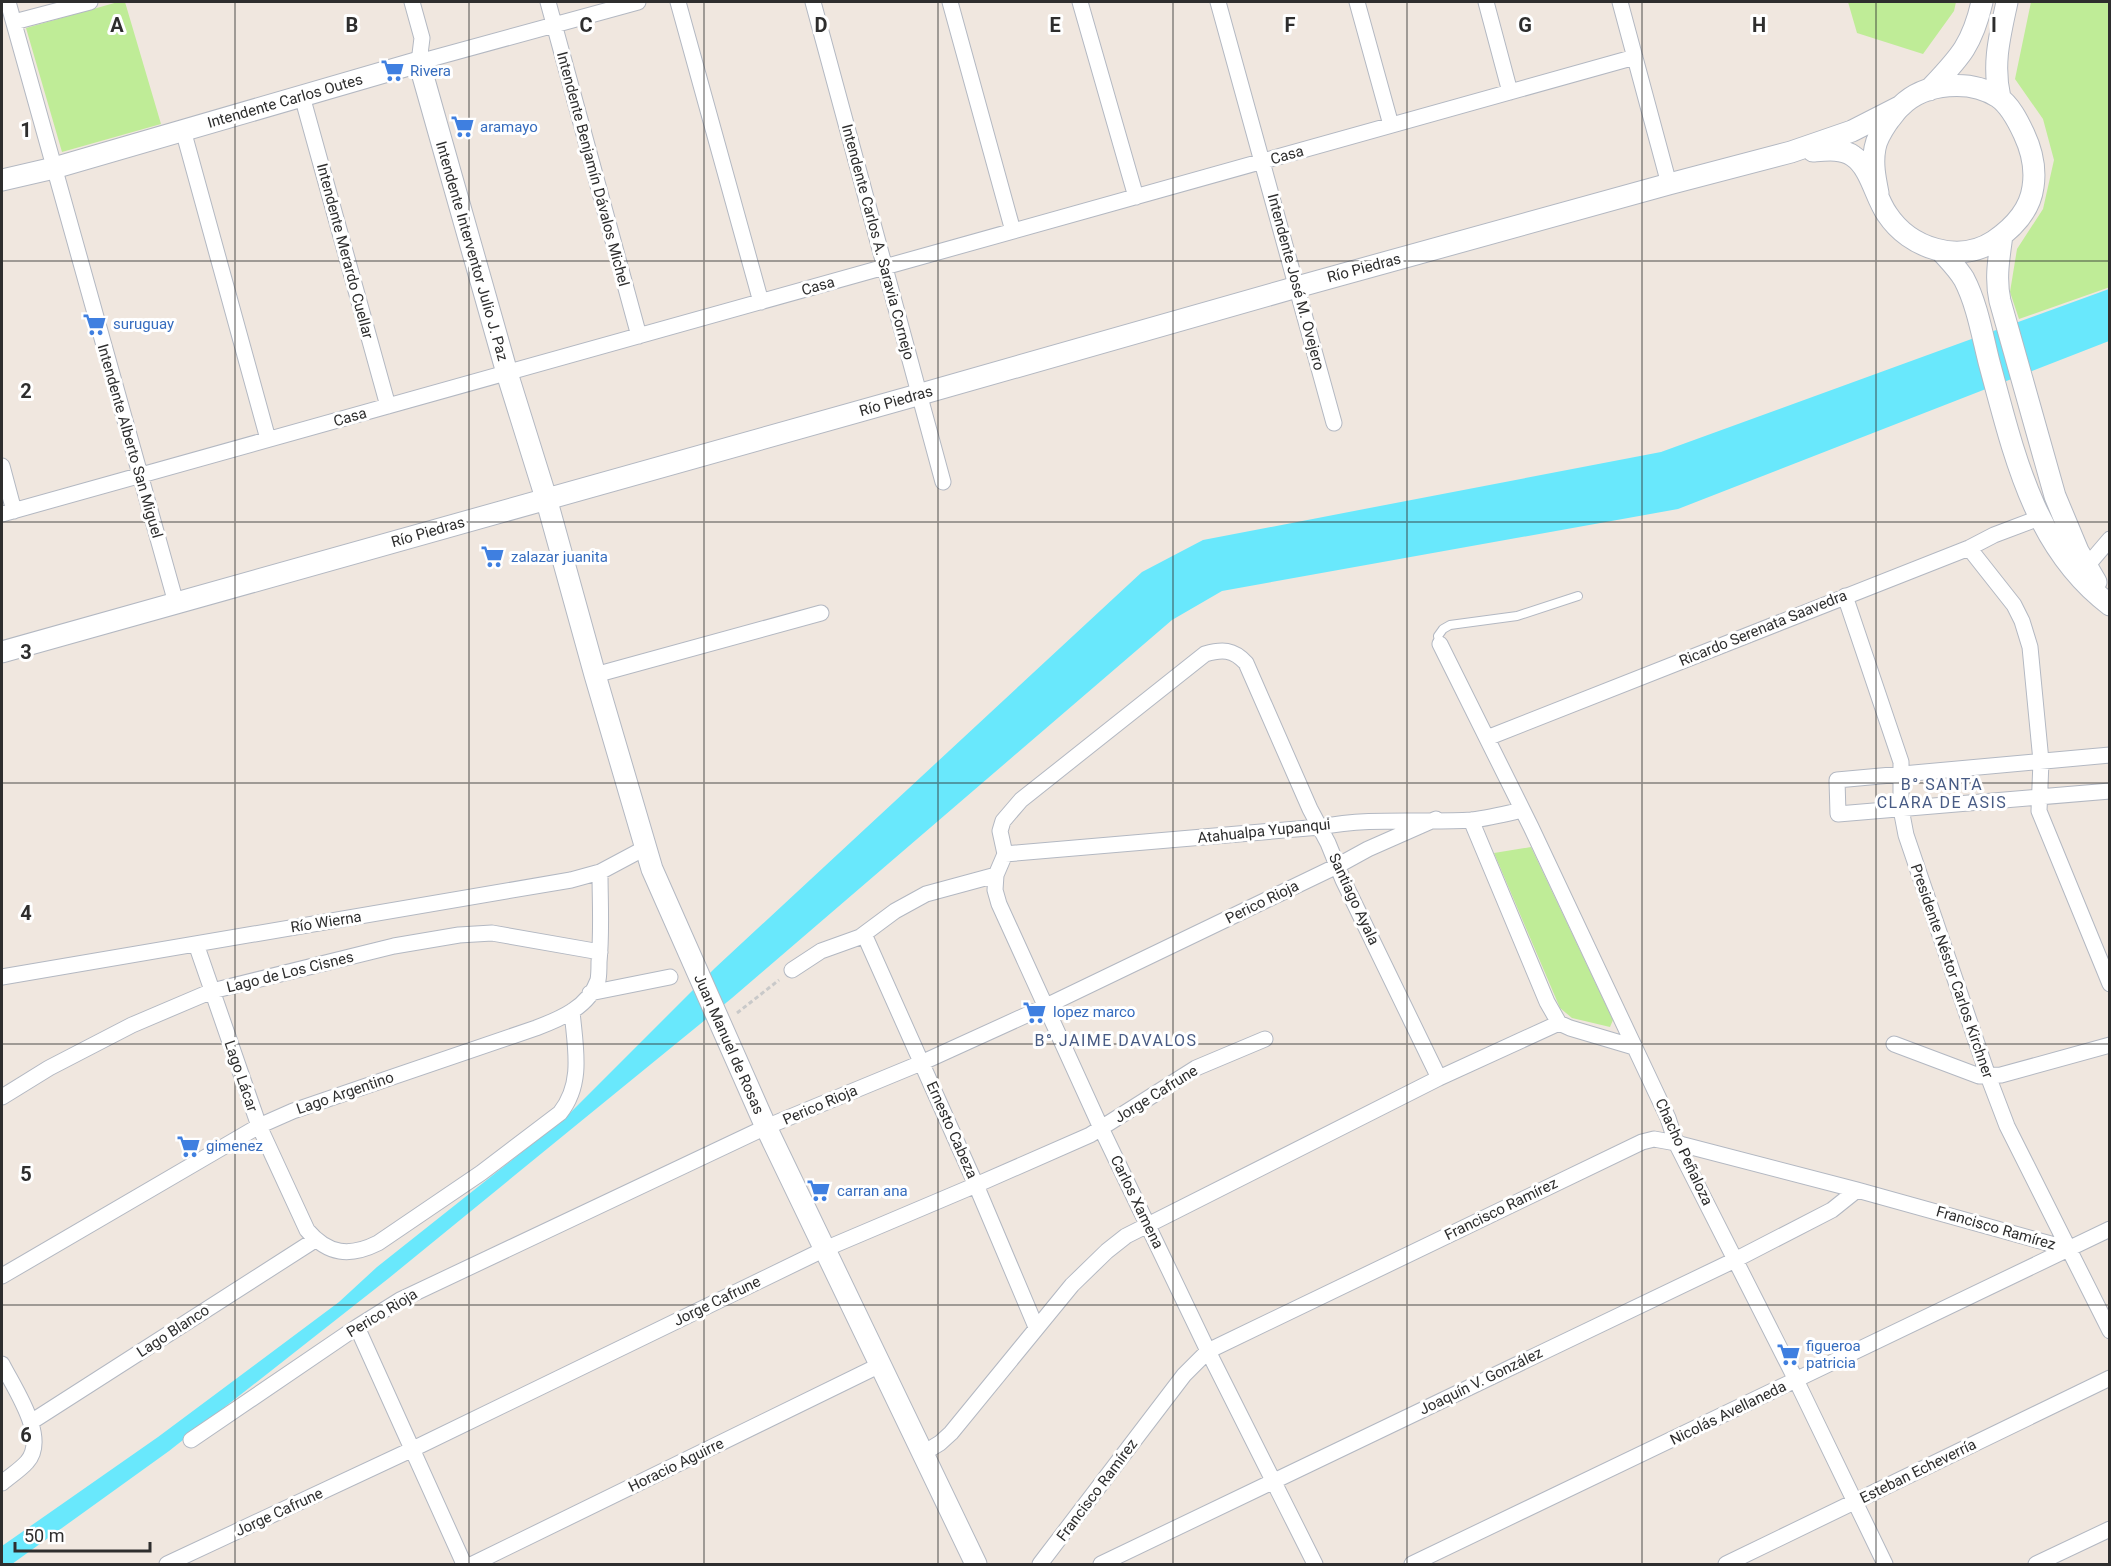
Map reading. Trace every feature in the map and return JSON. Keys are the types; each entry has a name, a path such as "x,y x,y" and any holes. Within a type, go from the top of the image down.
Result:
{"street":[{"name":"Intendente Alberto San Miguel","path":"8,2 176,603"},
{"path":"14,22 90,2"},
{"name":"Intendente Interventor Julio J. Paz","path":"412,2 422,38 419,62 507,373 546,498"},
{"name":"Intendente Benjamín Dávalos Michel","path":"548,2 639,336"},
{"name":"Intendente Carlos Outes","path":"2,180 54,168 419,62 638,2"},
{"path":"678,2 761,302"},
{"name":"Intendente Carlos A. Saravia Cornejo","path":"813,2 943,482"},
{"path":"950,2 1013,231"},
{"path":"1080,2 1136,196"},
{"name":"Intendente José M. Ovejero","path":"1218,2 1334,423"},
{"path":"1357,2 1391,125"},
{"path":"1486,2 1510,92"},
{"path":"1620,2 1669,184"},
{"path":"1791,152 1852,131 1929,90 1957,60 1968,44 1976,28 1982,2"},
{"path":"1791,152 1845,151 1855,157 1878,193 1886,214 1901,231 1920,244 1957,254 1988,245 2002,236 2026,209 2033,189 2034,167 2029,145 2020,126 2000,98 1995,68 2007,2"},
{"name":"Casa","path":"8,513 1635,57"},
{"path":"1929,90 1970,86 1983,89 2000,98"},
{"name":"Intendente Merardo Cuellar","path":"302,96 388,406"},
{"path":"1878,193 1874,164 1875,148 1880,132 1901,106"},
{"path":"183,130 268,440"},
{"name":"Río Piedras","path":"2,652 1297,287 1791,152"},
{"path":"2002,236 1997,268 2000,301 2055,496 2086,567 2109,600"},
{"path":"1941,251 1964,279 1974,305 2003,414 2024,481 2039,518 2067,564 2092,592 2109,606"},
{"path":"2,466 8,513"},
{"name":"Juan Manuel de Rosas","path":"546,498 652,869 766,1127 976,1564"},
{"name":"Ricardo Serenata Saavedra","path":"1487,738 1969,548 1994,535 2039,518"},
{"path":"2086,567 2109,539"},
{"path":"1969,548 2008,596 2025,627 2030,647 2042,761 2039,811 2109,984"},
{"name":"Presidente Néstor Carlos Kirchner","path":"1845,596 1901,762 1901,809 1906,835 1988,1076 2018,1149 2109,1330"},
{"path":"595,675 821,613"},
{"name":"Chacho Peñaloza","path":"1440,644 1532,826 1668,1118 1676,1143 1796,1380 1885,1564"},
{"name":"Santiago Ayala","path":"1005,854 1000,831 1003,821 1021,800 1204,654 1219,650 1239,655 1246,663 1310,809 1439,1078"},
{"path":"2109,755 1836,780 1839,814 2109,791"},
{"name":"Atahualpa Yupanqui","path":"1005,854 1320,827 1353,822 1471,820 1522,810"},
{"name":"Perico Rioja","path":"191,1440 400,1300 766,1127 921,1063 1044,1006 1368,849 1436,819"},
{"path":"1471,820 1547,1002 1560,1023 1634,1047"},
{"name":"Río Wierna","path":"2,977 540,886 600,872 645,848"},
{"name":"Carlos Xamena","path":"1005,854 996,875 995,890 999,904 1044,1006 1208,1352 1315,1564"},
{"name":"Lago Argentino","path":"2,1275 259,1126 293,1111 536,1028 572,1011 590,993 598,980 600,872"},
{"path":"792,970 821,951 864,934 896,911 926,894 996,875"},
{"name":"Lago de Los Cisnes","path":"2,1097 49,1068 132,1024 212,991 394,946 459,935 492,933 600,952"},
{"name":"Ernesto Cabeza","path":"864,934 976,1185 1036,1327"},
{"name":"Lago Lácar","path":"196,944 259,1126 307,1230 315,1240"},
{"path":"590,993 670,977"},
{"path":"315,1240 331,1249 345,1253 362,1251 378,1243 481,1173 560,1113 569,1101 574,1087 576,1060 572,1011"},
{"path":"922,1454 951,1433 1072,1285 1099,1258 1126,1236 1439,1078 1560,1023"},
{"name":"Jorge Cafrune","path":"167,1564 413,1449 825,1249 976,1185 1101,1128 1196,1068 1265,1039"},
{"path":"1894,1044 1979,1076 2001,1075 2109,1045"},
{"name":"Francisco Ramírez","path":"1040,1564 1184,1375 1208,1352 1642,1142 1654,1139 1676,1143 2069,1249"},
{"name":"Joaquín V. González","path":"1101,1564 1735,1260 1832,1210 1857,1190"},
{"name":"Nicolás Avellaneda","path":"1412,1564 2109,1230"},
{"name":"Lago Blanco","path":"31,1422 315,1240"},
{"path":"357,1327 464,1564"},
{"path":"2,1364 31,1422 34,1434 34,1448 28,1462 2,1483"},
{"name":"Horacio Aguirre","path":"473,1564 880,1365"},
{"name":"Esteban Echeverría","path":"1726,1564 2109,1378"},
{"path":"2036,1564 2109,1529"}],"lane":[{"path":"1440,644 1438,636 1450,625 1517,616 1578,596"}],"path":[{"path":"719,1023 731,1022 736,1014 792,970"}],"green space":[{"path":"125,2 161,124 62,152 26,28"},
{"path":"1848,2 1956,2 1954,11 1923,54 1857,33"},
{"path":"2031,2 2109,2 2110,287 2019,319 2010,292 2017,249 2043,209 2054,160 2043,119 2015,79"},
{"path":"1531,847 1613,1020 1610,1027 1572,1018 1560,1008 1494,853"}],"water":[{"path":"2109,289 2109,341 1678,509 1222,591 1172,620 732,998 389,1278 169,1451 12,1564 2,1564 2,1546 158,1437 339,1302 377,1267 565,1118 715,968 1142,572 1203,540 1661,452"}],"place":[{"name":"Rivera","path":"392,71"},
{"name":"aramayo","path":"462,127"},
{"name":"suruguay","path":"95,324"},
{"name":"zalazar juanita","path":"493,557"},
{"name":"lopez marco","path":"1035,1012"},
{"name":"gimenez","path":"188,1146"},
{"name":"carran ana","path":"819,1191"},
{"name":"figueroa patricia","path":"1788,1355"}],"district":[{"name":"B° SANTA CLARA DE ASIS","path":"1942,793"},
{"name":"B° JAIME DAVALOS","path":"1116,1040"}]}
